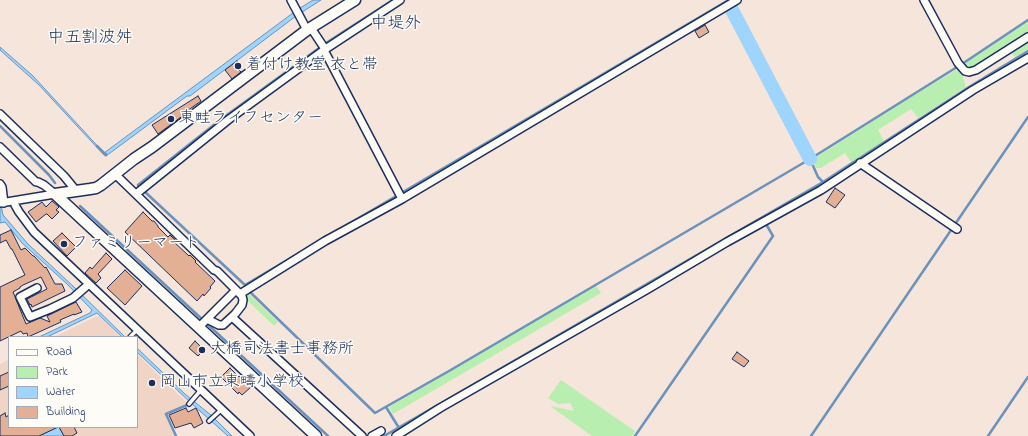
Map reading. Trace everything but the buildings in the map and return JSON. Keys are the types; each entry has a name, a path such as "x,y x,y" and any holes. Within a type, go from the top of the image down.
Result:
{"street":[{"path":"291,0 297,12 324,47 400,195"},
{"path":"0,184 2,187 2,203 96,188 309,29 355,0"},
{"path":"136,194 228,120 324,47 400,0"},
{"path":"204,323 243,291 400,195 737,0"},
{"path":"924,0 959,65 965,71 969,72 976,70 1028,37"},
{"path":"396,436 440,408 727,242 821,190 860,163 974,90 1028,58"},
{"path":"0,114 64,176 73,187 74,192"},
{"path":"0,147 36,182 40,188 36,197"},
{"path":"860,163 954,227"},
{"path":"115,174 243,291 242,305 223,325 204,323"},
{"path":"36,182 44,185 55,194 204,323 316,436"},
{"path":"14,201 19,212 34,232 250,436"},
{"path":"37,288 20,297 30,317 78,293 89,284"},
{"path":"232,317 362,436"},
{"path":"372,436 381,431"}],"lane":[{"path":"131,336 137,330"},
{"path":"189,404 201,390"},
{"path":"209,421 222,409"}],"shaded area":[{"path":"99,316 119,336 56,336"},
{"name":"岡山市立東疇小学校","path":"138,355 187,403 165,414 174,436 0,436 0,364 8,360 8,428 138,428"}],"green space":[{"path":"1028,22 1028,33 1004,49 972,69 968,69 963,65"},
{"path":"1028,41 1028,49 1015,57 1011,53"},
{"path":"956,70 959,70 962,73 966,87 918,118 911,109 878,130 884,141 851,162 845,153 821,168 816,168 814,163 815,158"},
{"path":"596,286 601,293 393,414 389,407"},
{"path":"248,293 278,322 274,326 246,299 245,295"},
{"path":"561,380 635,431 632,436 592,436 550,406 574,411 570,403 558,404 548,398"}],"water":[{"path":"313,0 321,0 296,16 190,96 187,96 106,156 39,85 0,50 0,47 33,76 104,153 297,10"},
{"path":"0,200 3,215 28,244 124,336 121,336 97,313 49,336 41,336 90,313 92,310 67,284 22,243 5,222 0,223"},
{"path":"138,349 232,436 228,436 138,353"},
{"path":"56,428 60,428 64,436 39,436"}],"waterway":[{"path":"140,187 138,185 220,120 326,43 393,0"},
{"path":"347,225 727,1"},
{"path":"731,8 810,159"},
{"path":"144,191 245,285 250,292 375,413 810,159 965,62 1028,20"},
{"path":"384,436 823,182 969,87 1028,51"},
{"path":"811,436 1028,117"},
{"path":"0,126 49,175 55,183"},
{"path":"97,146 106,154"},
{"path":"810,159 818,177 823,182"},
{"path":"80,206 328,436"},
{"path":"635,436 773,236 766,224"},
{"path":"245,285 294,256"},
{"path":"988,436 1028,377"},
{"path":"176,436 166,414 189,403"},
{"path":"386,407 399,428"}],"place":[{"name":"着付け教室 衣と帯","path":"238,66"},
{"name":"東畦ライフセンター","path":"171,119"},
{"name":"ファミリーマート","path":"64,244"},
{"name":"大橋司法書士事務所","path":"202,350"},
{"name":"岡山市立東疇小学校","path":"152,383"}],"district":[{"name":"中堤外","path":"396,25"},
{"name":"中五割波舛","path":"90,39"}]}
